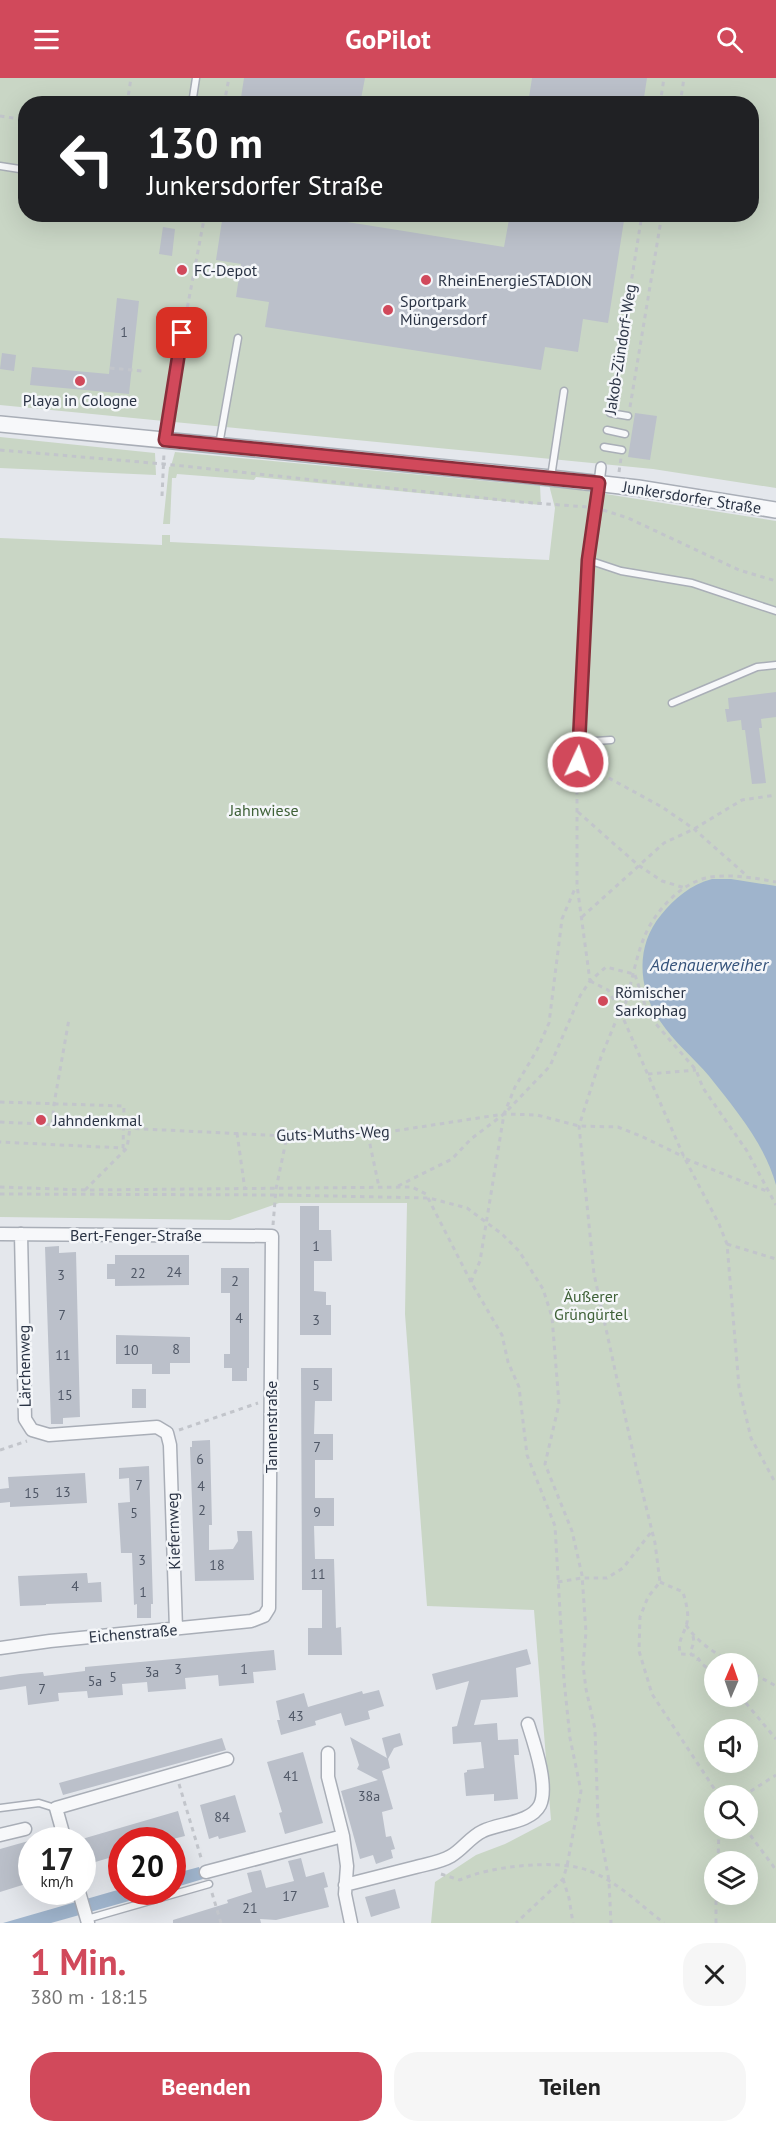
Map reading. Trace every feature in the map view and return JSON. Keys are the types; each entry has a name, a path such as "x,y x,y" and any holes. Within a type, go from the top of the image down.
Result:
{"street":[{"name":"Junkersdorfer Straße","path":"0,424 551,477 776,510"},
{"path":"599,483 601,467"},
{"name":"Bert-Fenger-Straße","path":"0,1234 272,1236"},
{"name":"Lärchenweg","path":"21,1234 25,1419 32,1430 49,1435 157,1427 168,1433"},
{"name":"Tannenstraße","path":"264,1616 269,1608 272,1236"},
{"name":"Kiefernweg","path":"168,1433 176,1629"},
{"name":"Eichenstraße","path":"0,1648 251,1621 264,1616"},
{"path":"345,1885 432,1863 450,1856 471,1838 485,1830 533,1812 540,1805 542,1793 538,1754 528,1724"},
{"path":"328,1753 328,1777 343,1836 347,1866 345,1894 351,1923"},
{"path":"61,1827 56,1808 227,1760"},
{"path":"0,1835 18,1831"},
{"path":"207,1878 343,1836"}],"lane":[{"path":"193,96 196,78"},
{"path":"0,166 18,169"},
{"path":"165,440 182,333"},
{"path":"219,446 238,338"},
{"path":"551,477 564,391"},
{"path":"610,413 628,416"},
{"path":"607,430 625,434"},
{"path":"604,447 622,450"},
{"path":"578,762 588,560 599,483"},
{"path":"588,560 621,572 656,579 681,580 776,611"},
{"path":"672,703 757,667 776,665"},
{"path":"579,742 611,740"},
{"path":"0,1808 39,1803 56,1808"},
{"path":"87,1918 207,1878"}],"path":[{"path":"128,96 131,78"},
{"path":"226,96 229,78"},
{"path":"661,96 664,78"},
{"path":"681,96 684,78"},
{"path":"0,116 18,119"},
{"path":"182,333 203,222"},
{"name":"Jakob-Zündorf-Weg","path":"610,413 641,222"},
{"path":"628,416 661,222"},
{"path":"110,368 142,371"},
{"path":"631,398 637,399"},
{"path":"162,496 165,440"},
{"path":"0,450 164,464 597,508 628,518 739,570 776,580"},
{"path":"616,485 622,450"},
{"path":"578,762 662,807 694,829 748,877"},
{"path":"577,773 577,885 590,981"},
{"path":"582,917 664,843 694,829 742,800 776,795"},
{"path":"578,811 638,865 662,881 685,888"},
{"path":"712,1785 652,1694 639,1651 640,1617 648,1597 660,1582 652,1531 594,1274 579,1126 601,1057 620,1011 625,1005 646,933 668,902 685,888 709,877 748,877 776,882"},
{"path":"471,1282 480,1261 504,1114 515,1087 537,1050 549,1023 562,919 577,885"},
{"path":"396,1187 452,1159 471,1139 504,1114 550,1066 576,1005 590,981 606,967 634,974"},
{"path":"634,974 645,1005 656,1024 696,1070 703,1088 747,1150 776,1205"},
{"path":"590,981 608,990 620,1011 685,1157 727,1244 739,1387 751,1438 776,1484"},
{"path":"52,1125 69,1019"},
{"path":"648,1074 696,1070"},
{"path":"0,1102 124,1106 123,1148 0,1142"},
{"name":"Guts-Muths-Weg","path":"0,1122 287,1136 368,1135 504,1114 537,1115 579,1126 618,1127 770,1193"},
{"path":"85,1190 127,1148 130,1128"},
{"path":"237,1133 245,1190"},
{"path":"368,1135 379,1187"},
{"path":"272,1236 275,1195 287,1136"},
{"path":"0,1187 85,1190 412,1187 429,1198 471,1282 501,1335 508,1362 519,1387 527,1455 555,1526 565,1692 570,1738 581,1791 563,1879 516,1923"},
{"path":"0,1194 429,1198 467,1208 487,1222 519,1251 543,1289 552,1317 559,1404 545,1464 572,1531 582,1578 586,1632 583,1665 595,1729 598,1820 609,1881 611,1923"},
{"path":"727,1244 776,1259"},
{"path":"168,1433 271,1399"},
{"path":"0,1450 28,1441 32,1430"},
{"path":"558,1582 582,1578 607,1578 623,1568 652,1531"},
{"path":"660,1582 683,1592 688,1610 686,1625 679,1639 679,1652 685,1656 693,1648 693,1636"},
{"path":"686,1625 693,1636 716,1653"},
{"path":"690,1653 696,1655 704,1666"},
{"path":"758,1676 776,1686"},
{"path":"749,1707 776,1739"},
{"path":"176,1773 194,1832"},
{"path":"758,1786 776,1775"},
{"path":"753,1839 776,1870"},
{"path":"459,1880 495,1868 567,1866 587,1870 609,1881 664,1923"},
{"path":"563,1879 573,1923"},
{"path":"716,1905 716,1923"}],"green space":[{"name":"Sportpark Müngersdorf","path":"0,78 776,78 776,488 653,469 0,405"},
{"path":"0,437 155,453 156,475 0,468"},
{"path":"175,452 540,486 541,505 256,477 254,480 177,474 176,478 172,478 170,524 163,524 169,467"},
{"name":"Äußerer Grüngürtel","path":"549,485 776,521 776,1923 431,1923 435,1882 476,1855 505,1844 551,1820 534,1610 427,1606 405,1314 407,1203 279,1203 230,1220 0,1217 0,538 162,545 162,535 170,535 170,542 549,560 555,508"}],"water":[{"name":"Adenauerweiher","path":"712,879 731,879 776,886 776,1185 757,1141 709,1076 660,1021 647,995 644,982 643,954 653,927 677,898 697,885"},
{"path":"199,1867 203,1879 186,1884 186,1870"},
{"path":"108,1893 108,1905 115,1905 51,1923 3,1923 65,1905 96,1905 96,1896"}],"building":[{"path":"244,78 365,78 362,96 241,96"},
{"path":"532,78 647,78 644,96 529,96"},
{"name":"RheinEnergieSTADION","path":"222,222 347,222 504,247 509,222 624,222 608,323 583,319 578,352 545,347 541,370 265,327 269,302 236,297 241,264 216,260"},
{"path":"163,227 175,229 172,256 159,254"},
{"path":"117,298 139,301 129,394 30,385 32,367 109,374"},
{"path":"2,353 16,355 14,371 0,369"},
{"path":"635,413 657,416 650,460 628,457"},
{"path":"776,692 776,717 761,719 762,728 759,728 766,783 752,784 745,730 742,730 741,720 727,722 725,709 729,709 728,698"},
{"path":"300,1206 319,1206 319,1230 331,1230 332,1261 314,1261 314,1291 326,1292 326,1305 331,1305 331,1335 300,1335"},
{"path":"59,1246 59,1253 76,1252 80,1417 63,1418 63,1424 51,1424 45,1247"},
{"path":"115,1255 189,1255 189,1285 115,1286 115,1279 107,1279 107,1264 115,1264"},
{"path":"221,1268 249,1268 247,1381 232,1381 232,1368 224,1368 224,1354 230,1354 230,1293 221,1293"},
{"path":"116,1335 190,1337 190,1363 170,1363 170,1374 152,1374 152,1364 116,1364"},
{"path":"301,1368 332,1368 332,1401 315,1401 314,1434 333,1434 333,1460 315,1460 315,1498 334,1498 334,1526 314,1526 315,1559 334,1559 336,1628 341,1627 342,1655 308,1655 308,1628 322,1628 322,1590 302,1590"},
{"path":"132,1389 146,1389 146,1408 132,1408"},
{"path":"210,1440 212,1525 209,1525 209,1550 233,1549 238,1541 237,1531 252,1531 254,1580 195,1581 190,1447 192,1447 192,1441"},
{"path":"149,1466 153,1604 151,1604 151,1618 137,1618 137,1604 134,1605 132,1553 121,1553 118,1503 130,1502 129,1478 119,1479 119,1468"},
{"path":"85,1473 87,1503 10,1507 10,1502 0,1503 0,1489 9,1488 8,1477"},
{"path":"87,1573 88,1583 101,1582 102,1602 20,1606 18,1576"},
{"path":"527,1649 531,1664 516,1668 518,1697 481,1700 474,1725 497,1723 498,1740 518,1739 519,1755 514,1755 518,1799 494,1801 494,1794 466,1796 464,1773 467,1770 484,1768 481,1742 453,1744 452,1727 457,1726 469,1681 436,1690 432,1674"},
{"path":"274,1650 276,1670 253,1672 254,1683 219,1686 218,1675 185,1678 186,1689 148,1692 147,1682 122,1684 123,1695 88,1698 87,1691 58,1693 59,1701 28,1705 26,1686 0,1690 0,1677 20,1674 43,1672 44,1676 85,1671 85,1667"},
{"path":"379,1690 384,1706 368,1711 370,1719 345,1726 341,1713 315,1721 316,1725 281,1735 276,1701 304,1693 308,1707 362,1691 363,1694"},
{"path":"400,1733 403,1745 394,1748 388,1759 390,1768 382,1771 393,1809 382,1812 386,1837 391,1836 395,1849 391,1850 393,1858 376,1864 373,1855 360,1859 341,1791 378,1780 357,1769 359,1765 350,1737 387,1758 382,1738"},
{"path":"222,1738 226,1750 63,1795 59,1783"},
{"path":"303,1752 323,1823 285,1834 279,1813 282,1812 267,1762"},
{"path":"235,1795 246,1832 219,1839 218,1836 209,1839 200,1805"},
{"path":"178,1811 182,1827 123,1827"},
{"path":"108,1831 108,1858 96,1862 96,1835"},
{"path":"18,1844 18,1886 0,1892 0,1849"},
{"path":"301,1858 306,1877 324,1872 328,1887 324,1888 329,1907 276,1920 260,1919 261,1923 173,1923 173,1920 228,1903 227,1900 252,1892 247,1873 261,1870 266,1888 294,1881 288,1861"},
{"path":"395,1889 400,1908 371,1917 365,1897"}],"place":[{"name":"FC-Depot","path":"182,270"},
{"name":"RheinEnergieSTADION","path":"426,280"},
{"name":"Sportpark Müngersdorf","path":"388,310"},
{"name":"Playa in Cologne","path":"80,381"},
{"name":"Römischer Sarkophag","path":"603,1001"},
{"name":"Jahndenkmal","path":"41,1120"}],"route":[{"path":"182,333 165,440 599,483 588,560 578,762"}],"park label":[{"name":"Jahnwiese","path":"264,810"}]}
